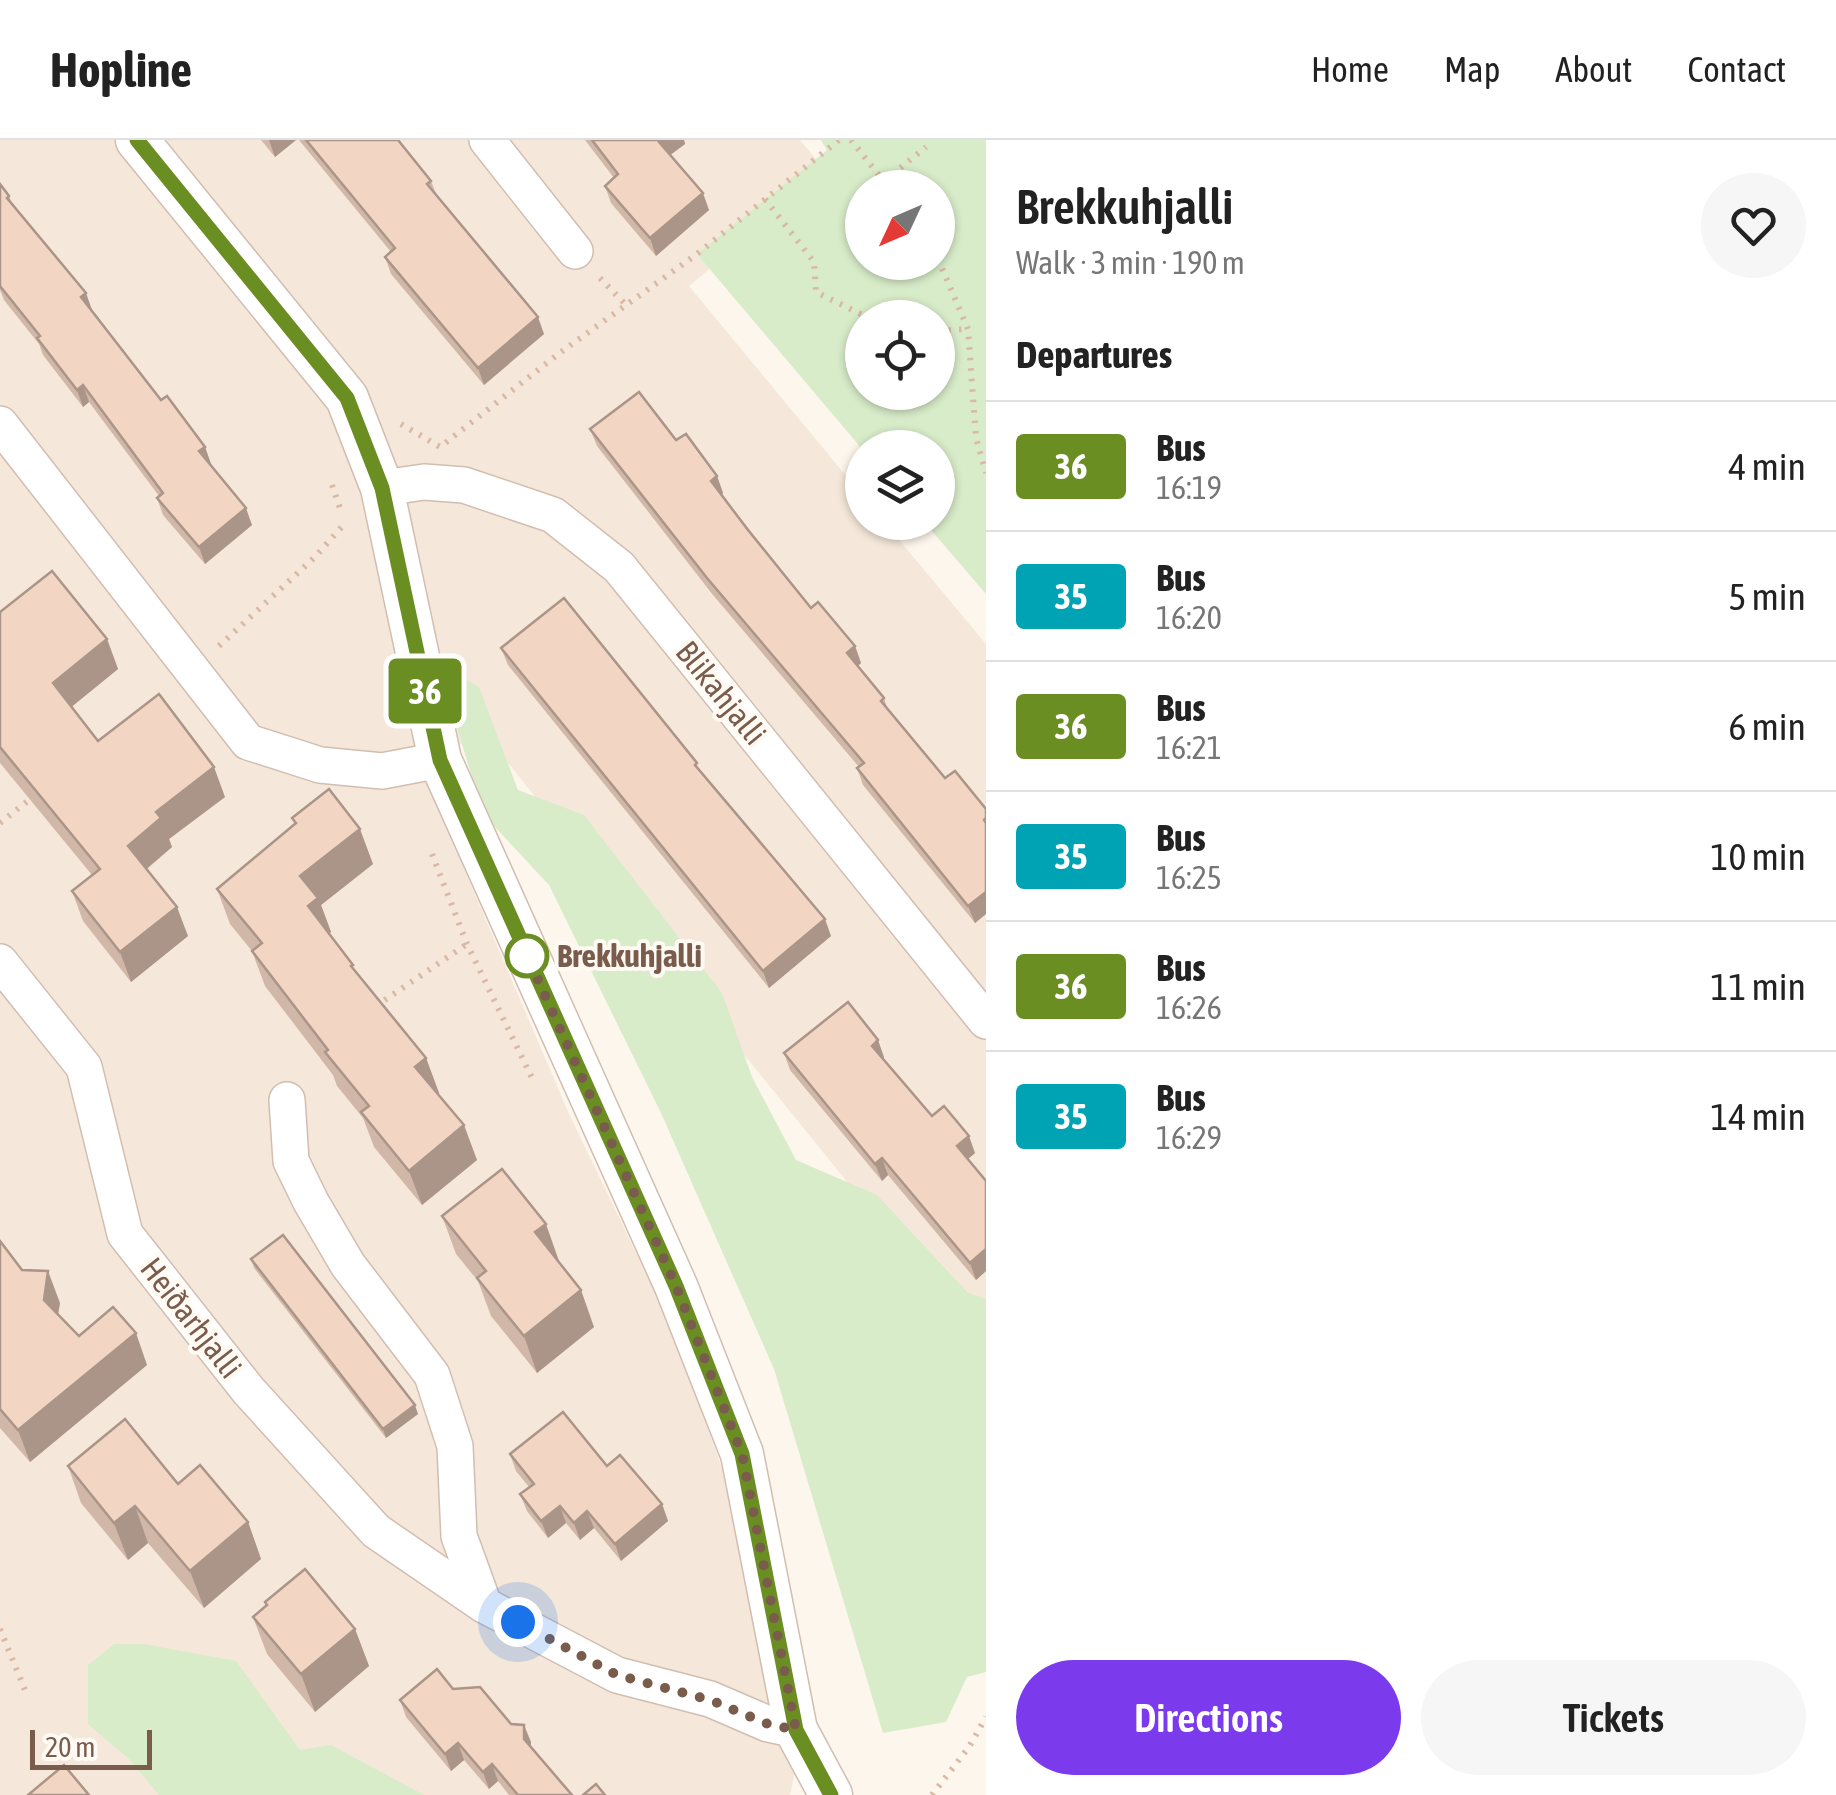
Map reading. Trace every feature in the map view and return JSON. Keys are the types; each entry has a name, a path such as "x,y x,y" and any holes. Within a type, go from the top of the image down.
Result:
{"street":[{"path":"137,140 347,398 382,488 440,760 676,1286 742,1454 796,1730 830,1795"},
{"path":"488,140 575,250"},
{"path":"0,424 248,742 320,764 382,771 440,760"},
{"name":"Blikahjalli","path":"382,488 424,482 464,486 553,515 619,567 986,1021"},
{"name":"Heiðarhjalli","path":"0,962 84,1067 126,1234 248,1390 376,1531 484,1605 617,1675 710,1700 768,1724 796,1730"},
{"path":"288,1100 291,1161 311,1202 348,1266 432,1374 455,1446 460,1536 484,1605"}],"path":[{"path":"457,433 697,254 839,140"},
{"path":"851,140 876,170"},
{"path":"902,170 926,147"},
{"path":"766,199 814,262 816,292 845,306"},
{"path":"947,280 968,329 976,438 986,473"},
{"path":"955,330 968,329"},
{"path":"206,659 345,524 328,474"},
{"path":"0,823 43,790"},
{"path":"372,1008 467,944"},
{"path":"0,1629 25,1690"},
{"path":"932,1795 970,1747 986,1717"}],"shaded area":[{"path":"0,140 800,140 826,171 689,286 845,474 845,540 899,540 986,644 986,1314 967,1330 478,726 426,780 570,1116 670,1323 724,1474 797,1761 790,1795 0,1795"}],"green space":[{"path":"821,140 986,140 986,594 940,540 955,540 955,430 846,430 697,254 827,150"},
{"path":"456,674 479,687 518,790 584,815 722,993 752,1077 796,1160 877,1195 968,1293 986,1299 986,1672 967,1677 946,1722 883,1733 774,1369 661,1113 549,885 483,814 445,687"},
{"path":"114,1644 144,1644 236,1661 300,1750 331,1745 424,1795 159,1795 129,1759 88,1724 88,1665"}],"building":[{"path":"306,140 398,140 431,181 427,184 538,317 478,368 385,257 395,248"},
{"path":"592,140 662,140 659,142 703,193 650,238 605,186 618,174"},
{"path":"0,184 7,198 86,293 81,297 161,400 167,396 205,447 199,451 246,508 199,547 157,498 163,493 83,385 77,390 0,286"},
{"path":"639,392 676,440 686,434 717,476 711,481 811,608 818,602 855,646 847,653 945,778 955,771 986,809 986,892 968,906 857,768 864,763 707,578 590,429"},
{"path":"52,571 107,639 53,683 98,741 159,694 214,767 156,812 161,818 128,846 177,907 120,952 72,891 100,869 0,747 0,612"},
{"path":"564,598 695,765 825,919 763,971 501,648"},
{"path":"329,789 360,829 300,876 318,898 308,906 426,1058 415,1067 464,1125 409,1171 361,1112 369,1106 252,951 262,943 217,889 296,823 292,818"},
{"path":"848,1002 878,1040 872,1046 932,1116 944,1106 969,1136 957,1146 986,1181 986,1249 970,1263 882,1158 875,1164 784,1053"},
{"path":"502,1169 546,1224 535,1232 581,1290 524,1336 477,1278 486,1271 442,1216"},
{"path":"283,1235 415,1405 383,1429 251,1259"},
{"path":"0,1241 22,1270 48,1271 44,1300 79,1336 113,1307 136,1333 18,1430 0,1409"},
{"path":"563,1412 607,1466 620,1455 662,1504 615,1544 587,1511 574,1523 560,1506 541,1521 520,1494 534,1484 510,1454"},
{"path":"125,1419 178,1484 200,1465 248,1522 190,1571 135,1506 114,1523 68,1466"},
{"path":"305,1569 355,1629 301,1674 253,1617"},
{"path":"437,1669 453,1689 480,1687 511,1724 524,1725 524,1739 572,1795 518,1795 492,1764 483,1772 458,1743 445,1754 400,1700"},
{"path":"64,1765 89,1795 28,1795"},
{"path":"596,1784 605,1795 583,1795"}],"bus line":[{"name":"36","path":"137,140 347,398 382,488 440,760 676,1286 742,1454 796,1730 831,1795"}],"place":[{"name":"Brekkuhjalli","path":"527,956"}],"route":[{"path":"518,1622 617,1675 710,1700 768,1724 796,1730 742,1454 676,1286 520,940 527,956"}]}
